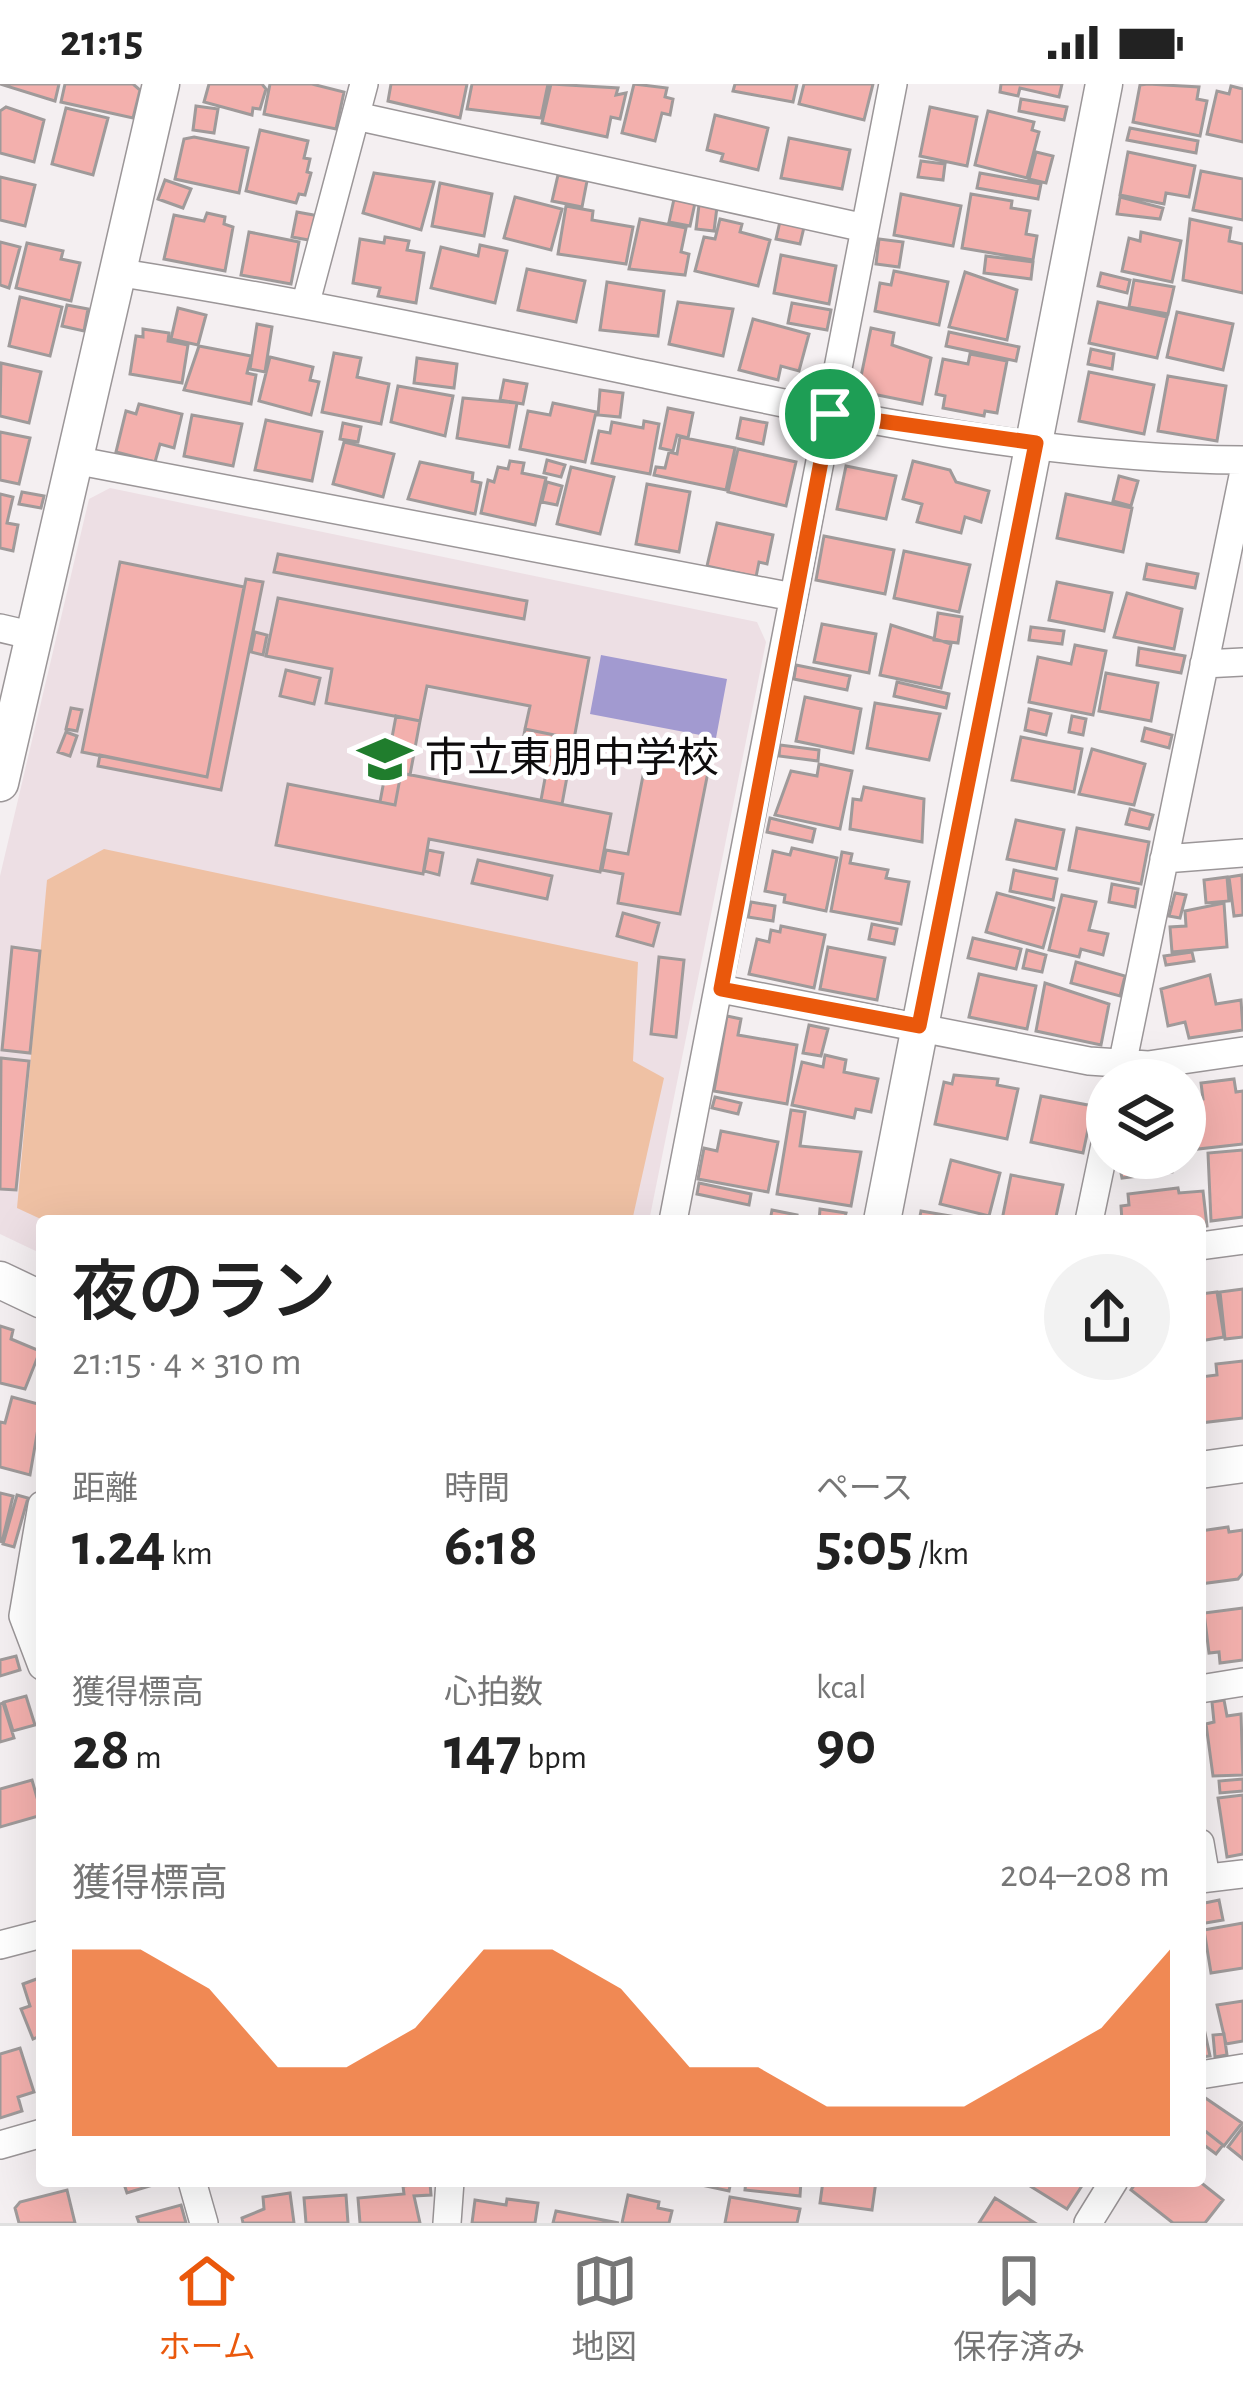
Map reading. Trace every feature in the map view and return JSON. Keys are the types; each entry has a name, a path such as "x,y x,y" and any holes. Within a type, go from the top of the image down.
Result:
{"street":[{"path":"0,783 15,632 74,460 122,273 161,84"},
{"path":"306,302 364,84"},
{"path":"674,1215 893,84"},
{"path":"883,1215 1104,84"},
{"path":"356,116 866,228"},
{"path":"122,273 306,302 830,414 1036,443 1243,460"},
{"path":"74,460 793,597"},
{"path":"1123,1059 1243,476"},
{"path":"1204,664 1243,662"},
{"path":"1164,859 1243,853"},
{"path":"721,989 919,1026 1086,1064"},
{"path":"1196,1059 1243,1051"},
{"path":"1090,1215 1098,1179"},
{"path":"1206,1245 1243,1240"},
{"path":"0,1280 36,1297"},
{"path":"1206,1469 1243,1464"},
{"path":"36,1551 23,1616 36,1650"},
{"path":"1206,1688 1243,1682"},
{"path":"1206,1879 1243,1874"},
{"path":"0,1946 36,1936"},
{"path":"1206,2074 1243,2068"},
{"path":"0,2145 36,2135"},
{"path":"194,2187 204,2223"},
{"path":"447,2223 449,2187"},
{"path":"1088,2223 1110,2187"}],"shaded area":[{"name":"市立東朋中学校","path":"110,488 757,622 766,642 650,1215 36,1215 36,1251 0,1234 0,876 89,499"},
{"path":"601,655 727,679 716,738 590,714"},
{"path":"104,849 638,962 633,1061 664,1078 633,1215 36,1217 17,1208 47,880"}],"building":[{"path":"0,84 59,84 55,101"},
{"path":"65,84 133,84 140,90 133,118 61,102"},
{"path":"209,84 262,84 266,89 260,109 253,108 252,115 204,102"},
{"path":"270,84 312,84 344,92 336,129 264,114"},
{"path":"391,84 467,84 460,118 388,101"},
{"path":"472,84 548,84 541,118 467,109"},
{"path":"551,84 618,88 616,95 626,93 620,119 611,117 607,137 542,123"},
{"path":"634,84 667,88 665,97 673,99 670,115 662,113 655,141 622,133"},
{"path":"735,84 797,84 793,102 733,91"},
{"path":"804,84 873,84 864,120 799,104"},
{"path":"1001,84 1062,84 1059,97 1020,88 1018,96 1000,92"},
{"path":"1140,85 1199,87 1197,99 1207,101 1200,136 1133,122"},
{"path":"1231,86 1243,89 1243,142 1207,134 1217,91 1229,94"},
{"path":"1021,99 1067,107 1064,120 1019,111"},
{"path":"196,106 218,109 214,133 193,130"},
{"path":"6,107 44,120 34,162 0,153 0,111"},
{"path":"930,107 977,117 967,166 920,156"},
{"path":"66,108 108,118 93,175 52,164"},
{"path":"988,111 1034,122 1032,130 1039,132 1027,178 975,165"},
{"path":"715,115 768,128 758,170 721,161 723,154 707,150"},
{"path":"1130,128 1198,141 1196,153 1127,140"},
{"path":"260,130 308,141 304,158 310,159 307,172 311,173 305,195 299,194 296,203 246,191"},
{"path":"789,138 850,150 842,189 781,178"},
{"path":"184,139 248,148 239,193 175,179"},
{"path":"1036,152 1053,156 1046,183 1029,179"},
{"path":"1128,152 1195,166 1189,197 1166,193 1164,204 1120,195"},
{"path":"921,161 945,164 943,180 918,177"},
{"path":"1201,171 1243,179 1243,220 1193,210"},
{"path":"374,173 434,182 421,230 363,213"},
{"path":"980,173 1041,184 1038,199 977,188"},
{"path":"558,175 587,181 582,207 552,201"},
{"path":"0,177 35,185 25,226 0,220"},
{"path":"165,180 191,189 183,208 158,199"},
{"path":"440,183 492,194 484,236 432,226"},
{"path":"901,194 961,206 953,246 894,235"},
{"path":"971,194 1012,201 1011,208 1030,211 1026,234 1037,236 1033,260 962,248"},
{"path":"515,197 562,209 551,250 504,238"},
{"path":"1120,197 1163,208 1160,219 1117,214"},
{"path":"674,199 695,203 690,226 669,222"},
{"path":"699,205 717,207 714,231 696,229"},
{"path":"566,206 593,211 592,220 633,227 626,264 558,254"},
{"path":"297,212 319,216 314,241 292,237"},
{"path":"207,213 225,217 224,224 233,227 225,271 164,259 174,215 204,221"},
{"path":"781,217 805,223 800,244 776,239"},
{"path":"640,219 686,228 681,252 689,254 685,275 629,269"},
{"path":"720,219 742,224 740,232 770,240 758,286 695,271 704,237 715,239"},
{"path":"1190,219 1231,228 1229,241 1243,244 1243,293 1183,280"},
{"path":"249,232 299,242 291,284 241,275"},
{"path":"1141,232 1181,241 1172,282 1122,271 1129,238 1140,241"},
{"path":"385,237 409,241 407,250 424,253 416,303 378,296 380,288 353,283 360,239 384,243"},
{"path":"879,239 903,242 899,267 876,264"},
{"path":"0,242 20,247 9,288 0,285"},
{"path":"27,243 63,251 61,259 80,263 71,301 16,288"},
{"path":"480,245 507,251 495,303 431,288 441,247 478,256"},
{"path":"781,255 836,266 829,304 774,293"},
{"path":"986,256 1033,262 1031,279 984,273"},
{"path":"527,269 585,281 576,322 518,310"},
{"path":"894,271 948,282 939,325 875,311 880,283 891,285"},
{"path":"965,272 1017,290 1007,340 949,327"},
{"path":"1101,273 1130,280 1127,293 1098,286"},
{"path":"1134,280 1174,287 1168,314 1129,307"},
{"path":"607,282 664,291 658,336 600,330"},
{"path":"20,297 62,307 50,356 9,346"},
{"path":"678,302 733,309 723,356 669,344"},
{"path":"1098,302 1167,317 1157,358 1089,343"},
{"path":"792,303 831,310 827,330 788,323"},
{"path":"67,305 88,309 84,331 62,326"},
{"path":"178,308 206,315 198,345 171,339"},
{"path":"1177,312 1233,324 1223,370 1167,357"},
{"path":"753,319 809,334 799,371 781,366 778,380 739,370"},
{"path":"257,324 272,327 265,372 250,369"},
{"path":"871,328 894,333 892,345 931,358 922,404 858,391"},
{"path":"143,329 169,333 168,341 188,345 182,383 130,374 136,336 143,337"},
{"path":"949,332 1019,347 1016,361 946,346"},
{"path":"199,346 251,356 247,373 256,375 251,404 184,390"},
{"path":"1091,349 1114,354 1112,369 1088,364"},
{"path":"334,353 361,358 357,377 389,384 381,424 322,412"},
{"path":"970,354 1007,361 997,413 985,411 984,416 943,408 945,396 936,394 943,359 968,364"},
{"path":"270,357 313,367 310,380 319,382 311,415 259,401"},
{"path":"417,358 457,364 454,388 414,383"},
{"path":"1,363 41,372 29,423 0,416"},
{"path":"1089,372 1154,385 1144,434 1079,421"},
{"path":"1168,376 1226,386 1217,441 1158,431"},
{"path":"504,380 527,384 523,404 500,400"},
{"path":"398,386 453,396 445,436 391,422"},
{"path":"600,390 623,393 620,417 598,415"},
{"path":"463,398 517,403 509,447 457,438"},
{"path":"553,403 596,412 585,462 520,449 528,411 550,415"},
{"path":"139,404 182,414 174,448 160,444 155,462 116,452 126,411 136,414"},
{"path":"668,408 693,413 688,438 677,435 673,451 660,448"},
{"path":"192,415 242,424 233,466 184,456"},
{"path":"741,418 767,423 763,444 737,438"},
{"path":"266,420 322,432 312,481 255,470"},
{"path":"644,421 659,424 650,474 592,463 599,431 610,433 612,422 643,428"},
{"path":"343,423 361,427 358,442 340,439"},
{"path":"0,432 30,438 19,484 0,480"},
{"path":"680,437 735,448 726,490 654,475 656,467 665,468 669,452 677,454"},
{"path":"344,442 394,454 383,497 333,484"},
{"path":"738,449 796,462 786,506 728,492"},
{"path":"547,460 565,465 561,477 544,473"},
{"path":"510,461 524,463 522,473 546,478 535,525 481,513 488,480 494,482 498,467 508,469"},
{"path":"913,461 950,470 956,482 989,491 981,522 965,517 961,533 917,522 922,504 903,499"},
{"path":"420,462 473,473 472,481 481,483 475,514 408,499"},
{"path":"846,466 896,476 886,519 837,509"},
{"path":"571,467 614,477 600,534 557,524"},
{"path":"1119,476 1138,481 1131,506 1113,501"},
{"path":"547,482 562,486 557,505 542,502"},
{"path":"647,484 690,492 679,552 636,544"},
{"path":"22,492 44,496 41,508 19,504"},
{"path":"0,494 13,497 7,523 18,525 13,551 0,548"},
{"path":"1066,494 1132,508 1123,552 1057,538"},
{"path":"717,523 773,535 767,564 759,562 756,577 707,566"},
{"path":"824,536 894,550 885,594 816,580"},
{"path":"904,551 970,565 959,612 894,598"},
{"path":"278,554 527,601 524,619 274,572"},
{"path":"120,562 244,587 207,777 82,752"},
{"path":"1147,564 1198,574 1195,588 1144,579"},
{"path":"246,579 263,582 221,790 98,766 100,755 207,777"},
{"path":"1057,582 1112,593 1104,631 1049,620"},
{"path":"1127,593 1182,609 1174,649 1114,637"},
{"path":"278,598 589,658 574,739 525,729 530,706 427,686 420,721 326,703 332,669 266,656"},
{"path":"938,613 962,617 958,643 934,640"},
{"path":"822,624 876,634 869,673 814,662"},
{"path":"891,625 951,644 941,688 880,675"},
{"path":"1031,627 1064,631 1062,644 1029,640"},
{"path":"255,632 267,635 263,655 251,652"},
{"path":"1075,645 1106,651 1093,715 1029,702 1038,657 1071,664"},
{"path":"1139,648 1185,656 1181,673 1137,665"},
{"path":"796,665 850,676 847,690 794,679"},
{"path":"286,670 320,678 314,704 280,696"},
{"path":"1106,673 1158,683 1151,721 1099,711"},
{"path":"897,682 949,694 946,708 894,696"},
{"path":"805,697 861,709 853,753 796,741"},
{"path":"875,703 940,714 929,760 867,748"},
{"path":"71,708 82,710 77,731 66,729"},
{"path":"1029,709 1051,714 1046,735 1025,730"},
{"path":"396,716 420,721 410,775 401,773 395,805 380,802"},
{"path":"1072,716 1086,719 1083,735 1069,732"},
{"path":"1145,728 1172,735 1169,748 1142,741"},
{"path":"525,729 574,739 562,804 541,800 549,757 521,752"},
{"path":"66,732 77,736 70,756 58,752"},
{"path":"1021,737 1082,749 1074,792 1012,780"},
{"path":"780,745 819,750 818,761 779,756"},
{"path":"1092,749 1145,764 1134,805 1079,794"},
{"path":"646,760 708,772 680,914 618,903 623,874 602,870 606,850 628,854"},
{"path":"819,764 852,771 840,829 775,815 791,771 817,776"},
{"path":"401,773 611,814 600,872 429,839 423,874 276,845 288,784 395,805"},
{"path":"864,787 924,799 922,842 850,829 853,799 861,800"},
{"path":"1130,809 1153,815 1149,829 1126,824"},
{"path":"770,818 815,829 812,842 767,832"},
{"path":"1016,820 1064,830 1056,869 1007,859"},
{"path":"1077,828 1149,842 1141,884 1069,870"},
{"path":"792,848 837,858 826,911 784,902 785,895 765,891 773,851 790,855"},
{"path":"428,850 443,853 439,875 424,871"},
{"path":"842,852 852,854 850,863 888,870 886,878 909,882 901,924 831,911"},
{"path":"478,860 552,876 547,899 472,883"},
{"path":"1014,870 1057,879 1053,900 1010,891"},
{"path":"1242,875 1243,915 1234,916 1229,877"},
{"path":"1227,877 1229,901 1206,903 1204,880"},
{"path":"1112,884 1138,889 1135,907 1109,902"},
{"path":"997,893 1054,908 1043,948 986,932"},
{"path":"1175,893 1186,895 1180,918 1169,916"},
{"path":"1062,895 1096,902 1089,930 1108,934 1103,955 1081,949 1079,957 1049,950"},
{"path":"751,902 775,906 773,921 748,917"},
{"path":"1224,903 1227,947 1172,952 1170,927 1186,926 1185,911"},
{"path":"623,913 659,923 653,946 617,936"},
{"path":"872,924 897,929 894,944 869,939"},
{"path":"781,926 825,935 814,988 749,974 757,939 769,942 771,930 780,932"},
{"path":"973,938 1021,949 1016,969 968,958"},
{"path":"12,947 40,951 30,1053 2,1050"},
{"path":"828,947 885,958 877,1000 820,989"},
{"path":"1027,950 1046,955 1042,972 1023,968"},
{"path":"1192,952 1194,961 1166,965 1164,956"},
{"path":"659,957 684,960 676,1037 651,1034"},
{"path":"1076,962 1125,976 1120,996 1071,983"},
{"path":"979,974 1036,986 1027,1029 969,1017"},
{"path":"1210,975 1216,1004 1241,1000 1243,1030 1189,1038 1185,1022 1168,1026 1161,989"},
{"path":"1045,983 1109,1004 1101,1045 1036,1031"},
{"path":"727,1016 741,1019 738,1035 797,1045 787,1104 714,1091"},
{"path":"809,1025 828,1029 821,1056 803,1053"},
{"path":"825,1055 846,1060 844,1072 878,1079 871,1112 856,1109 854,1118 792,1105 802,1062 823,1067"},
{"path":"1,1058 29,1061 16,1190 0,1189"},
{"path":"954,1075 998,1079 997,1085 1018,1089 1007,1139 935,1124 944,1082 952,1084"},
{"path":"1234,1079 1236,1092 1243,1091 1243,1144 1206,1148 1206,1082"},
{"path":"1041,1096 1086,1105 1083,1153 1031,1142"},
{"path":"715,1097 741,1103 738,1114 712,1108"},
{"path":"791,1110 805,1112 800,1146 861,1152 851,1206 777,1194"},
{"path":"721,1131 778,1142 768,1192 698,1179 704,1148 717,1151"},
{"path":"1243,1150 1243,1217 1211,1221 1208,1153"},
{"path":"951,1160 1000,1173 989,1215 940,1204"},
{"path":"1011,1175 1063,1185 1056,1215 1003,1215"},
{"path":"699,1183 751,1194 749,1205 697,1194"},
{"path":"1178,1188 1179,1193 1203,1191 1206,1215 1122,1215 1121,1206 1129,1205 1128,1194"},
{"path":"820,1209 846,1213 846,1215 820,1215"},
{"path":"1243,1289 1243,1337 1225,1339 1220,1292"},
{"path":"1217,1292 1224,1337 1206,1340 1206,1293"},
{"path":"0,1326 13,1330 11,1339 36,1349 36,1361 25,1389 0,1383"},
{"path":"1243,1361 1243,1418 1206,1422 1206,1376 1217,1375 1216,1364"},
{"path":"12,1397 36,1403 30,1475 0,1467 0,1422 5,1423"},
{"path":"0,1493 13,1496 2,1542 0,1541"},
{"path":"17,1495 28,1498 14,1547 3,1544"},
{"path":"1206,1530 1243,1530 1243,1573 1238,1579 1206,1583"},
{"path":"1243,1608 1243,1660 1220,1663 1219,1652 1209,1653 1206,1613"},
{"path":"16,1656 20,1670 0,1676 0,1660"},
{"path":"26,1696 35,1725 13,1731 4,1702"},
{"path":"1224,1700 1227,1716 1241,1714 1243,1775 1213,1776 1206,1724 1214,1722 1212,1702"},
{"path":"0,1704 14,1738 0,1742"},
{"path":"1243,1779 1243,1791 1220,1793 1219,1781"},
{"path":"32,1780 36,1817 0,1827 0,1789"},
{"path":"1243,1795 1243,1854 1227,1857 1218,1798"},
{"path":"1219,1900 1223,1920 1206,1923 1206,1903"},
{"path":"1243,1923 1243,1968 1211,1973 1206,1930"},
{"path":"36,1979 33,2039 21,2009 30,2006 23,1984"},
{"path":"1243,2001 1243,2041 1226,2044 1217,2005"},
{"path":"1224,2034 1227,2055 1215,2057 1213,2035"},
{"path":"20,2048 34,2092 18,2097 22,2111 0,2118 0,2054"},
{"path":"1206,2098 1242,2123 1224,2146 1206,2132"},
{"path":"1243,2127 1243,2159 1228,2147"},
{"path":"1206,2132 1223,2145 1216,2154 1206,2146"},
{"path":"403,2187 430,2187 431,2195 414,2196 420,2223 360,2223 358,2198 404,2194"},
{"path":"745,2187 801,2187 800,2196"},
{"path":"822,2187 875,2187 872,2210 820,2203"},
{"path":"1032,2187 1081,2187 1067,2209"},
{"path":"1206,2187 1223,2200 1205,2223 1173,2223 1131,2190"},
{"path":"67,2190 75,2223 19,2223 15,2208 20,2202"},
{"path":"290,2193 294,2223 243,2223 242,2218 264,2209 263,2197"},
{"path":"346,2195 348,2223 306,2223 304,2198"},
{"path":"628,2195 659,2202 658,2208 672,2211 669,2223 622,2223"},
{"path":"730,2197 800,2209 797,2223 725,2223"},
{"path":"995,2198 1035,2223 979,2223"},
{"path":"507,2199 538,2203 535,2223 472,2223 475,2200 506,2205"},
{"path":"181,2205 186,2223 139,2223 137,2217"},
{"path":"556,2211 619,2223 553,2223"}],"place":[{"name":"市立東朋中学校","path":"385,759"}],"route":[{"path":"830,414 1036,443 919,1026 721,989 830,414"}]}
